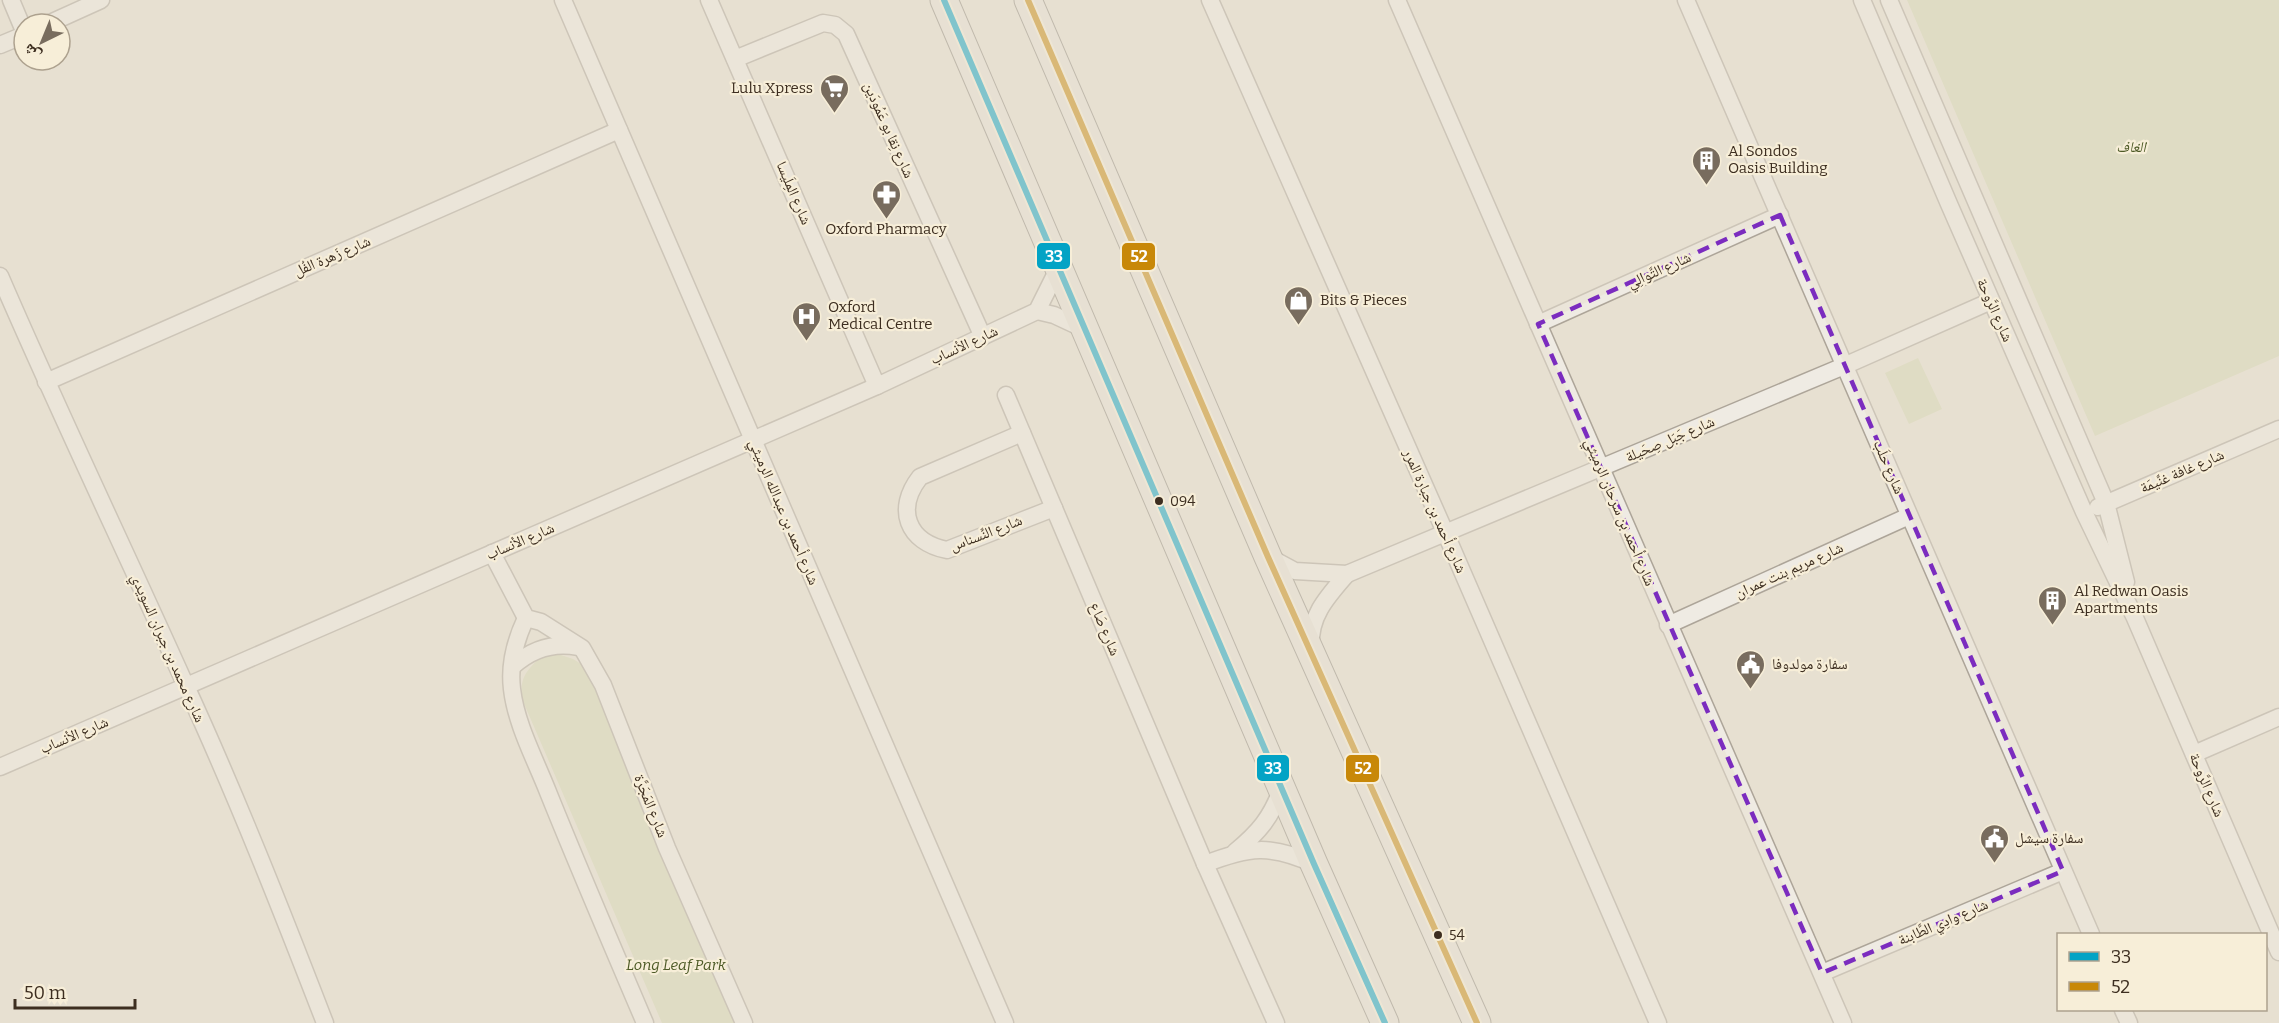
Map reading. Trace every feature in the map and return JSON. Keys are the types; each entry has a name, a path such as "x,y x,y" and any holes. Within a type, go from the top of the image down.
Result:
{"main road":[{"path":"944,0 1314,864 1385,1023"},
{"path":"1028,0 1311,655 1477,1023"}],"street":[{"path":"72,13 101,0"},
{"name":"شارع أحمد بن عبدالله الرميثي","path":"563,0 1005,1023"},
{"name":"شارع المِلَيسا","path":"709,0 877,386"},
{"name":"شارع أحمد بن جبارة المرر","path":"1210,0 1445,532 1658,1023"},
{"name":"شارع أحمد بن سرحان الرميثي","path":"1397,0 1843,1023"},
{"name":"شارع حلَب","path":"1686,0 2091,933"},
{"name":"شارع الرَّوحة","path":"1863,0 1991,301 2084,512 2135,618 2279,952"},
{"name":"شارع الرَّوحة","path":"1889,0 2106,503 2135,618"},
{"name":"شارع نِقا بو عَمُودَين","path":"735,58 823,23 835,25 846,34 983,337"},
{"name":"شارع زَهرة الفُل","path":"46,382 619,130"},
{"name":"شارع التَّوالِي","path":"1538,324 1779,215"},
{"path":"1058,269 1037,310 1084,329"},
{"name":"شارع محمد بن جبران السويدي","path":"0,276 46,382 187,687 292,936 325,1023"},
{"name":"شارع جَبَل صِحَيلة","path":"1268,557 1295,571 1347,574 1845,366 1991,301"},
{"name":"شارع الأنساب","path":"0,767 877,386 1037,310"},
{"name":"شارع صَاع","path":"1006,395 1205,864 1276,1023"},
{"name":"شارع غافة غنَّيمَة","path":"2084,512 2279,429"},
{"name":"شارع النِّسناس","path":"1022,433 920,477 911,488 907,502 907,516 912,529 921,540 933,547 947,550 1054,508"},
{"name":"شارع مريم بنت عمران","path":"1668,625 1910,516"},
{"path":"492,553 526,618 520,632 513,666 512,691 520,723 585,884 645,1023"},
{"name":"شارع جَبَل صِحَيلة","path":"1311,655 1310,632 1318,609 1347,574"},
{"name":"شارع المَجَرَّة","path":"526,618 541,622 582,648 603,686 668,848 744,1023"},
{"path":"513,666 530,653 550,646 572,645 582,648"},
{"path":"2194,754 2279,717"},
{"path":"1235,852 1264,826 1275,808 1282,788"},
{"path":"1205,864 1235,852 1272,850 1291,854 1314,864"},
{"name":"شارع وادِي الطَّابنة","path":"1822,974 2063,871"}],"highlighted area":[{"path":"1780,215 2063,871 1822,973 1538,324"}],"green space":[{"name":"الغاف","path":"1907,0 2279,0 2279,356 2095,436"},
{"path":"1918,358 1942,409 1909,424 1885,373"},
{"name":"Long Leaf Park","path":"558,654 586,667 741,1023 662,1023 522,699 523,679 528,670 542,655"}],"transit line":[{"name":"33","path":"944,0 1314,864 1385,1023"},
{"name":"52","path":"1028,0 1268,557 1477,1023"}],"place":[{"name":"Lulu Xpress","path":"834,114"},
{"name":"Al Sondos Oasis Building","path":"1707,186"},
{"name":"Oxford Pharmacy","path":"886,220"},
{"name":"Bits & Pieces","path":"1299,326"},
{"name":"Oxford Medical Centre","path":"807,342"},
{"name":"094","path":"1159,501"},
{"name":"Al Redwan Oasis Apartments","path":"2053,626"},
{"name":"سفارة مولدوفا","path":"1751,690"},
{"name":"سفارة سيشل","path":"1994,864"},
{"name":"54","path":"1438,935"}]}
